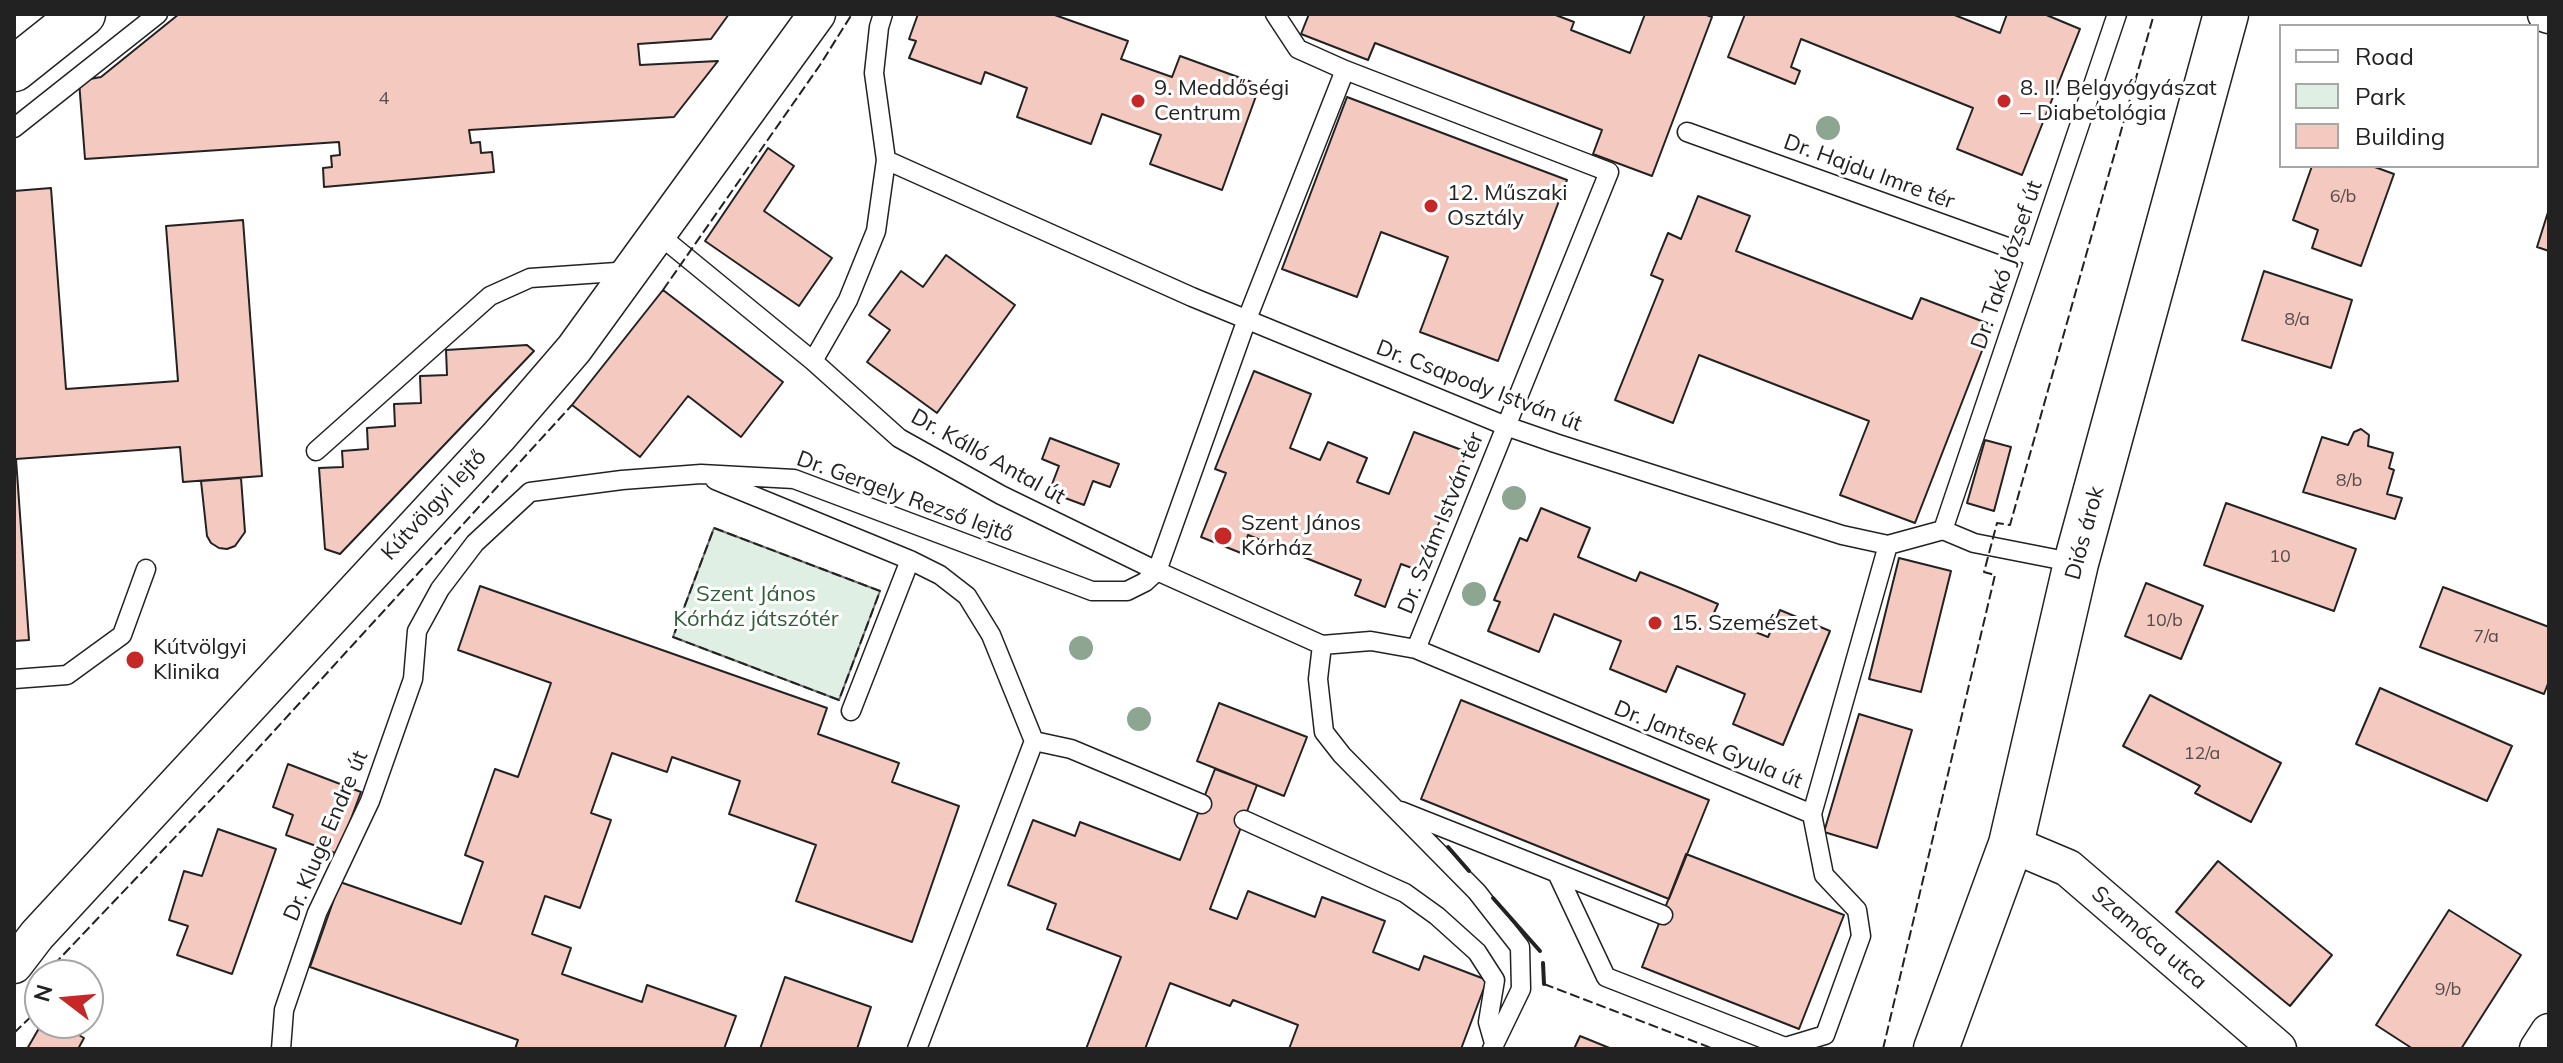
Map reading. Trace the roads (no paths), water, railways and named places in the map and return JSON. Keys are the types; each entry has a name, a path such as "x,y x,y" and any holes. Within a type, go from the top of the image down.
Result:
{"street":[{"path":"14,69 83,14"},
{"name":"Kútvölgyi lejtő","path":"14,965 37,935 499,436 574,349 817,14"},
{"name":"Diós árok","path":"1936,1049 2011,844 2076,563 2226,14"},
{"name":"Szamóca utca","path":"2011,844 2068,868 2278,1049"},
{"path":"2538,1049 2549,1032"}],"lane":[{"path":"14,128 158,14"},
{"path":"813,361 848,300 876,231 886,160 874,73 883,14"},
{"path":"1157,571 1247,319 1345,70 1298,49 1275,14"},
{"name":"Dr. Takó József út","path":"1943,530 2117,14"},
{"name":"Dr. Szám István tér","path":"1157,571 1322,645 1371,641 1416,649 1609,172 1345,70"},
{"name":"Dr. Hajdu Imre tér","path":"1687,132 2035,257"},
{"name":"Dr. Csapody István út","path":"886,160 1053,236 1506,426 1842,535 1888,545 1943,530"},
{"name":"Dr. Kálló Antal út","path":"658,234 813,361 899,438 1001,495 1157,571"},
{"path":"316,451 490,296 530,278 631,271"},
{"path":"701,474 910,560 940,575 967,596 991,635 1034,741 917,1049"},
{"name":"Dr. Gergely Rezső lejtő","path":"578,485 701,474 794,479 1092,591 1127,591 1145,582 1157,571"},
{"name":"Dr. Kluge Endre út","path":"281,1049 284,1010 317,913 370,801 413,679 417,631 440,589 475,543 530,492 578,485"},
{"path":"1943,530 1974,543 2076,563"},
{"name":"Dr. Jantsek Gyula út","path":"1416,649 1812,814 1888,545"},
{"path":"851,711 910,560"},
{"path":"14,679 67,675 122,635 146,569"},
{"path":"1322,645 1318,679 1324,732 1342,755 1477,892 1520,947 1521,989 1493,1046"},
{"path":"1034,741 1071,749 1202,804"},
{"path":"1394,808 1663,915"},
{"path":"1557,873 1606,977 1785,1047 1825,1035 1861,936 1857,910 1824,875 1812,814"},
{"path":"1244,820 1405,893 1437,916 1477,952 1495,980 1488,1022 1493,1046"}],"place":[{"name":"9. Meddőségi Centrum","path":"1138,101"},
{"name":"8. II. Belgyógyászat – Diabetológia","path":"2004,101"},
{"name":"12. Műszaki Osztály","path":"1431,206"},
{"name":"Szent János Kórház","path":"1223,536"},
{"name":"15. Szemészet","path":"1655,623"},
{"name":"Kútvölgyi Klinika","path":"135,660"}],"park label":[{"name":"Szent János Kórház játszótér","path":"756,606"}]}
